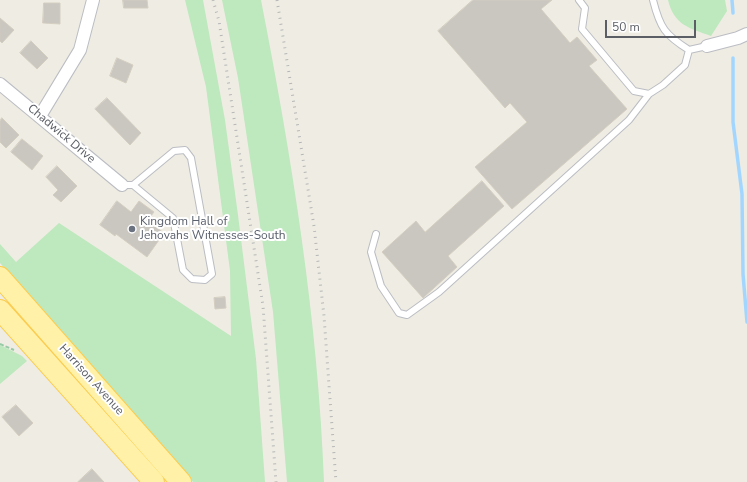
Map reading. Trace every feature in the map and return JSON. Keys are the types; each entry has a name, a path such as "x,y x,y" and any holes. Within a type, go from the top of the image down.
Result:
{"main road":[{"name":"Harrison Avenue","path":"0,277 182,482"},
{"name":"Harrison Avenue","path":"0,310 154,482"}],"street":[{"path":"40,116 80,50 93,0"},
{"path":"707,46 743,36"},
{"name":"Chadwick Drive","path":"0,84 128,185"}],"lane":[{"path":"579,0 585,8 582,29 634,90 649,94"},
{"path":"653,0 658,21 671,38 689,50 707,46"},
{"path":"376,234 371,252 381,286 399,313 407,315 439,292 629,120 649,94 663,85 685,65 689,50"},
{"path":"185,150 191,158 212,274 205,280 192,279 183,270 173,218 128,185 174,151 185,150"}],"green space":[{"path":"185,0 203,0 225,120 256,359 265,482 193,482 0,263 0,244 16,262 59,223 231,336 230,271 206,87"},
{"path":"222,0 261,0 293,180 310,300 321,421 324,482 287,482 273,312 238,78"},
{"path":"668,0 725,0 727,11 711,36 689,28 678,20 674,15"},
{"path":"0,345 22,356 27,361 0,384"}],"building":[{"path":"123,0 147,0 148,8 124,8"},
{"path":"473,0 552,0 541,9 570,43 577,37 597,60 589,66 627,109 512,209 475,167 527,122 510,103 505,108 438,31"},
{"path":"44,3 60,3 60,24 43,23"},
{"path":"0,18 14,30 2,43 0,41"},
{"path":"31,41 48,58 37,69 20,53"},
{"path":"117,58 133,65 126,83 110,76"},
{"path":"107,98 141,133 130,145 95,109"},
{"path":"2,118 19,135 6,148 0,142 0,121"},
{"path":"22,139 43,156 32,170 11,152"},
{"path":"57,166 77,186 61,202 53,195 58,190 46,177"},
{"path":"482,181 504,206 448,256 457,267 423,298 382,252 416,221 425,232"},
{"name":"Kingdom Hall of Jehovahs Witnesses-South","path":"117,201 131,212 139,201 154,212 147,221 164,233 147,257 116,234 115,236 100,225"},
{"path":"225,297 226,308 215,309 214,298"},
{"path":"16,405 33,423 19,436 2,417"},
{"path":"92,469 104,482 78,482"}],"waterway":[{"path":"732,0 733,13"},
{"path":"733,58 733,122 742,194 743,274 747,322"}],"railway":[{"path":"213,0 219,21 263,306 276,482"},
{"path":"277,0 314,226 324,316 336,482"}],"place":[{"name":"Kingdom Hall of Jehovahs Witnesses-South","path":"132,229"}]}
